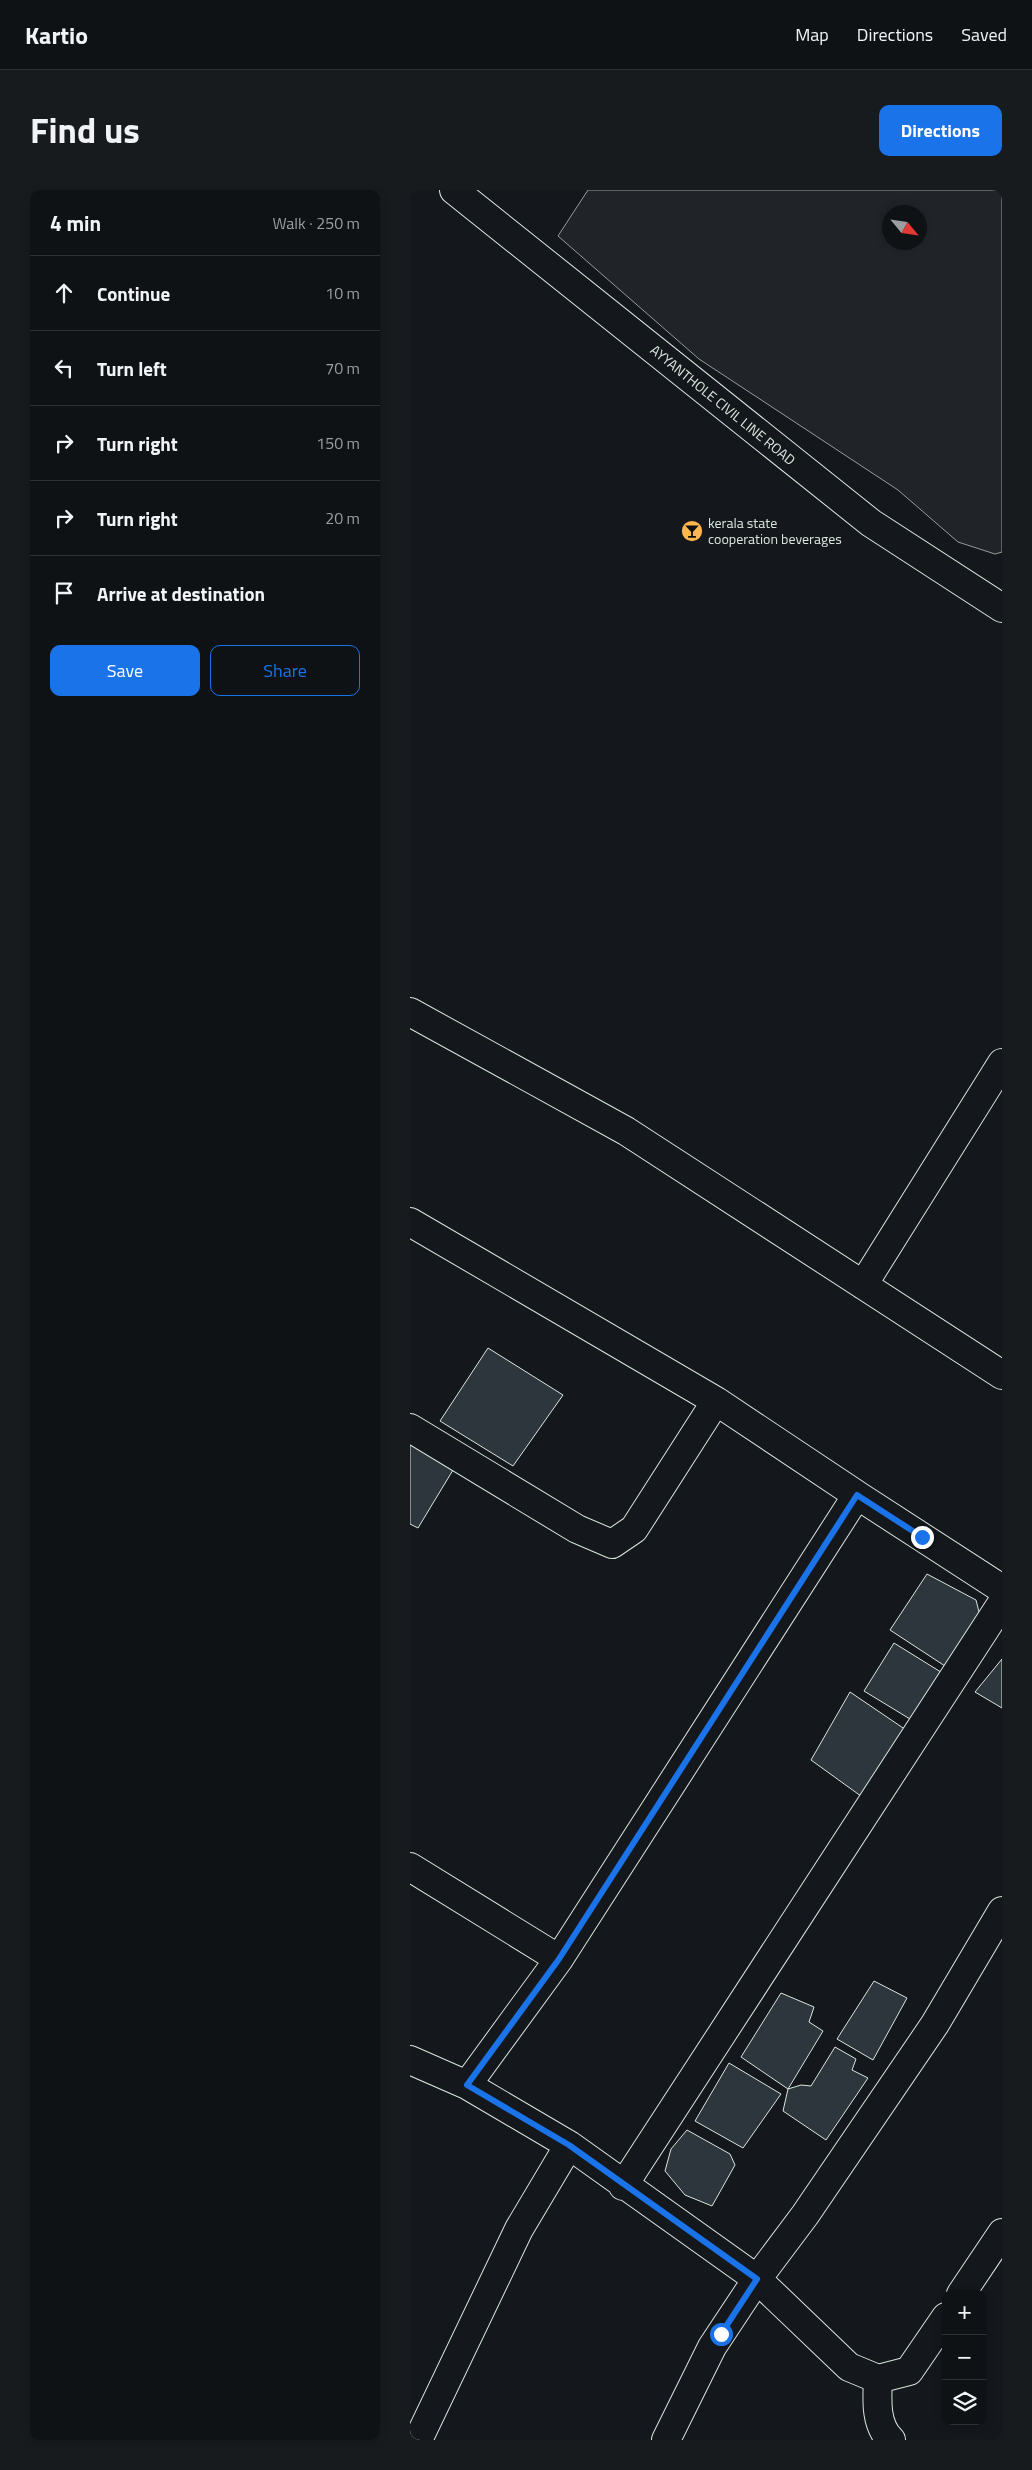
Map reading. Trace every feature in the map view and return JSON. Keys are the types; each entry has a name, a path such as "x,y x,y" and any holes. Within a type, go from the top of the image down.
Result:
{"street":[{"name":"AYYANTHOLE CIVIL LINE ROAD","path":"454,190 871,523 1002,608"},
{"path":"410,1012 626,1131 1002,1376"},
{"path":"863,1285 1002,1063"},
{"path":"410,1222 716,1401 1002,1589"},
{"path":"410,1428 577,1529 612,1544 634,1529 716,1401"},
{"path":"467,2085 559,1959 857,1495"},
{"path":"623,2186 1002,1603"},
{"path":"410,1867 559,1959"},
{"path":"666,2440 712,2347 757,2279 805,2215 935,2024 1002,1911"},
{"path":"410,2060 467,2085 569,2145 623,2186 757,2279 849,2367 878,2379 909,2371 942,2322"},
{"path":"418,2440 519,2229 569,2145"},
{"path":"964,2290 1002,2233"},
{"path":"878,2379 878,2415 887,2436 891,2440"}],"shaded area":[{"path":"588,190 1002,190 1002,552 995,554 958,542 898,490 699,359 558,236"}],"building":[{"path":"488,1348 563,1395 513,1466 440,1421"},
{"path":"410,1444 453,1470 418,1528 410,1524"},
{"path":"927,1574 976,1600 980,1616 948,1668 890,1630"},
{"path":"894,1643 944,1674 910,1719 864,1691"},
{"path":"1002,1659 1002,1708 975,1692"},
{"path":"850,1692 909,1732 865,1799 811,1760"},
{"path":"874,1981 907,1998 873,2060 837,2039"},
{"path":"781,1993 814,2007 809,2022 823,2031 788,2089 741,2057"},
{"path":"835,2047 856,2059 852,2070 868,2078 826,2140 783,2111 788,2089 801,2085 811,2086"},
{"path":"729,2063 781,2094 743,2148 695,2121"},
{"path":"687,2130 730,2154 735,2165 712,2206 685,2195 665,2171 671,2149"}],"place":[{"name":"kerala state cooperation beverages","path":"692,531"}],"route":[{"path":"721,2334 757,2279 623,2186 569,2145 467,2085 559,1959 857,1495 922,1537"}]}
